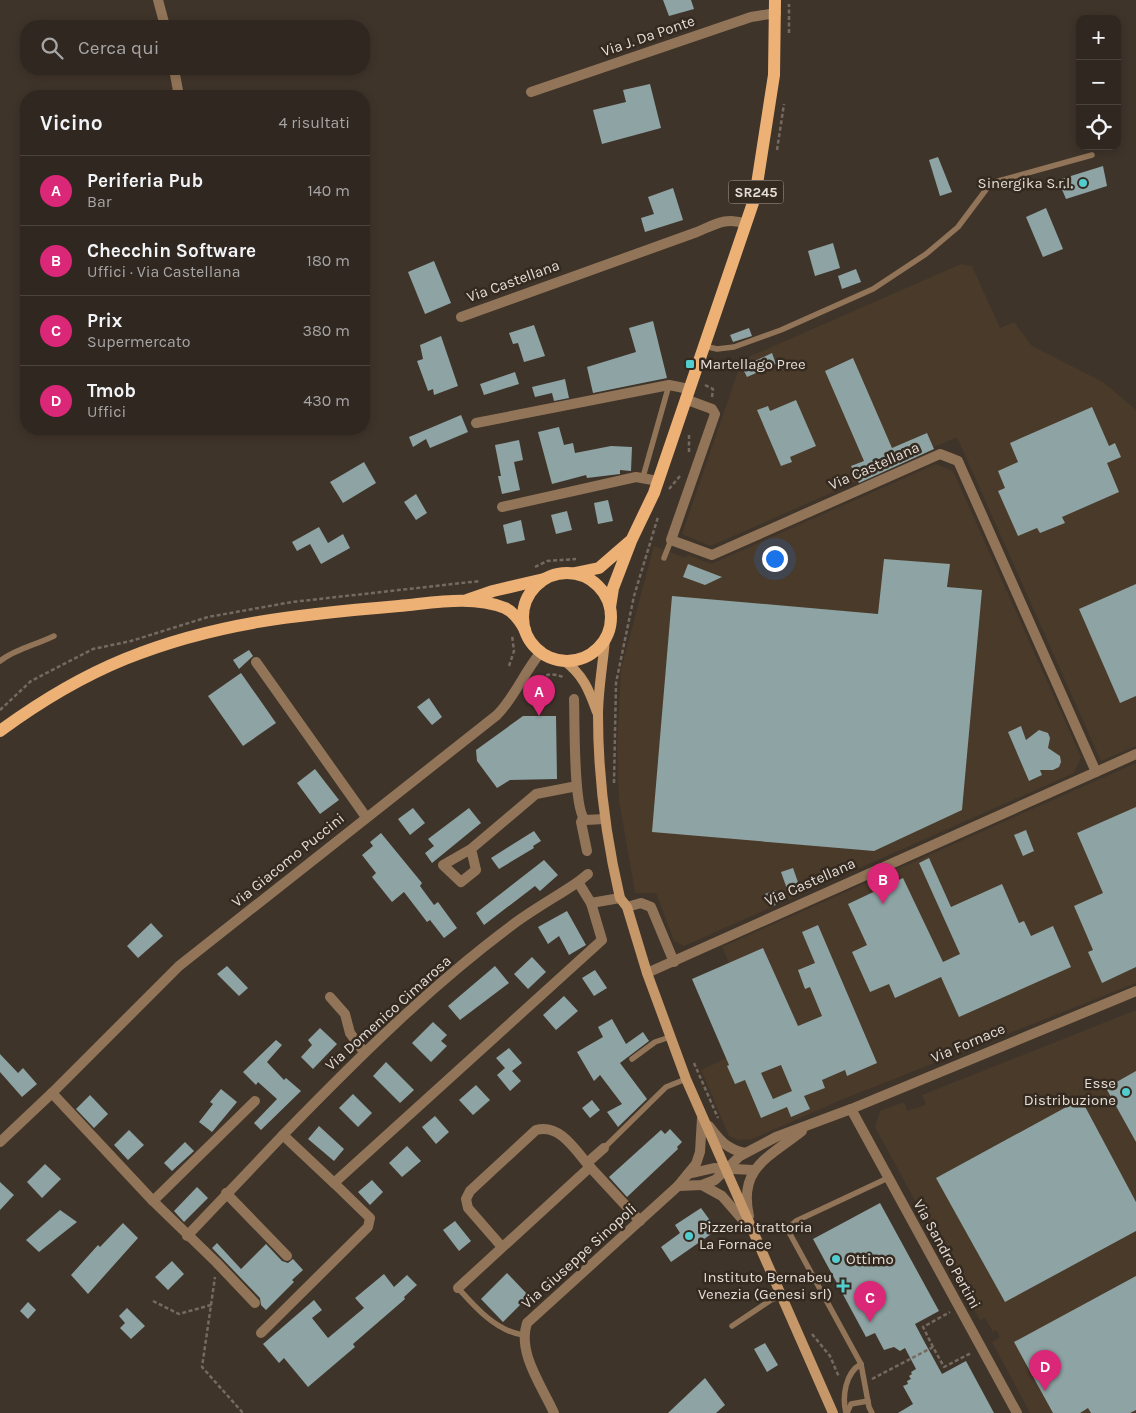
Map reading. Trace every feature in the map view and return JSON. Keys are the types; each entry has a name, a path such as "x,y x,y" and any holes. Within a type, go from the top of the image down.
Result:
{"main road":[{"name":"SR245","path":"610,607 612,588 631,540 649,506 755,197 766,137 774,75 776,6"},
{"name":"SR245","path":"572,573 599,568 631,540"},
{"path":"0,731 44,701 91,675 124,660 188,637 265,619 464,601 493,591 563,573 572,573 595,583 605,595 610,607 611,621 605,639 597,649 587,656 563,660 541,652 531,642 515,615 506,608 464,601"},
{"path":"525,630 523,618 526,601 535,586 545,579"}],"street":[{"path":"158,0 163,20"},
{"name":"Via J. Da Ponte","path":"531,92 751,17 776,6"},
{"path":"175,75 178,90"},
{"name":"Via Castellana","path":"461,317 720,222 732,220 746,224"},
{"path":"476,423 668,385 712,409 715,414 671,540"},
{"name":"Via Castellana","path":"671,540 712,554 940,454 958,461 1096,772"},
{"path":"502,506 636,477 658,481"},
{"path":"605,639 598,713 605,819 620,898 627,907 647,973 702,1118 833,1413"},
{"name":"Via Giacomo Puccini","path":"0,1142 52,1093 179,966 497,715 506,705 524,673 541,652"},
{"path":"563,660 579,674 587,685 598,713"},
{"path":"256,662 366,817"},
{"path":"574,699 577,786 583,818 581,822 587,851"},
{"name":"Via Castellana","path":"647,973 1136,754"},
{"path":"471,848 536,794 577,786"},
{"path":"583,818 585,820 605,819"},
{"name":"Via Domenico Cimarosa","path":"283,1135 364,1052 443,982 512,926 588,874"},
{"path":"334,1182 602,940 592,903 578,882"},
{"path":"592,903 620,898"},
{"path":"627,907 641,903 651,907 674,962"},
{"name":"Via Fornace","path":"726,1170 745,1153 811,1124 1136,991"},
{"path":"330,997 345,1014 350,1033 364,1052"},
{"path":"52,1093 153,1201 216,1262 254,1303"},
{"path":"153,1201 254,1101"},
{"name":"Via Sandro Pertini","path":"851,1108 1017,1413"},
{"path":"702,1118 723,1144 745,1153"},
{"name":"Via Giuseppe Sinopoli","path":"523,1335 527,1323 533,1316 640,1221 678,1186 688,1174 696,1164 700,1152 702,1118"},
{"name":"Via Fornace","path":"753,1170 811,1124"},
{"path":"502,1247 468,1208 466,1199 470,1191 536,1130 546,1127 557,1130 640,1221"},
{"path":"187,1236 283,1135 370,1218 368,1227 261,1333"},
{"path":"458,1288 589,1165 604,1148"},
{"path":"688,1174 714,1168 753,1170 746,1193 752,1231"},
{"path":"678,1186 702,1185 718,1178 726,1170"},
{"path":"702,1185 722,1196 752,1231"},
{"path":"226,1194 287,1256"},
{"path":"523,1335 524,1348 554,1413"}],"lane":[{"path":"704,346 712,348 734,347 781,330 873,289 926,254 958,227 991,183 1092,155"},
{"path":"643,477 668,385"},
{"path":"664,558 671,540"},
{"path":"0,661 11,652 32,646 54,636"},
{"path":"632,1059 655,1042 670,1037"},
{"path":"604,1148 666,1088 686,1078"},
{"path":"872,1413 861,1364 790,1234 790,1227 796,1221 888,1178"},
{"path":"458,1288 485,1316 510,1331 523,1335"},
{"path":"732,1326 771,1300 782,1296"},
{"path":"847,1413 844,1403 849,1377 854,1368 861,1364"},
{"path":"847,1413 851,1404 868,1401"}],"path":[{"path":"704,383 713,389 714,394"},
{"path":"689,424 689,455"},
{"path":"666,493 683,473"},
{"path":"614,792 613,744 616,682 634,596 661,509"},
{"path":"529,572 547,561 562,558 583,561"},
{"path":"509,628 515,643 509,666"},
{"path":"535,682 546,674 553,673 568,680"},
{"path":"693,1061 719,1120"},
{"path":"216,1262 202,1367 243,1413"},
{"path":"153,1301 179,1314 211,1306"},
{"path":"959,1308 923,1327 933,1347 944,1367 981,1348"},
{"path":"810,1332 830,1356 842,1384"},
{"path":"864,1383 933,1347"}],"shaded area":[{"path":"961,264 972,266 1000,328 1014,322 1032,346 1103,382 1136,410 1136,746 1101,761 957,437 711,546 682,534 742,360"},
{"path":"936,464 953,471 1081,757 1074,773 684,946 674,941 656,893 635,893 619,800 617,747 621,669 654,546 686,558 688,555 711,564"},
{"path":"1136,763 1136,983 841,1100 752,1139 739,1140 729,1136 701,1070 764,1041 722,947"},
{"path":"1136,1010 1136,1413 1030,1413 992,1342 1000,1337 996,1330 993,1332 985,1318 980,1320 875,1127 880,1111 904,1102 907,1111 923,1106 926,1104 922,1095"}],"building":[{"path":"663,0 691,0 694,9 669,16"},
{"path":"650,84 661,128 602,144 593,110 626,102 623,90"},
{"path":"938,157 952,192 940,196 929,160"},
{"name":"Sinergika S.r.l.","path":"1103,166 1107,186 1066,199 1058,180"},
{"path":"673,188 683,220 645,232 641,218 654,214 648,197"},
{"path":"1046,208 1063,249 1043,257 1026,217"},
{"path":"833,243 840,268 815,276 808,251"},
{"path":"434,261 451,303 425,314 408,272"},
{"path":"856,269 861,282 842,289 838,276"},
{"path":"653,321 667,378 593,393 587,367 636,352 629,328"},
{"path":"534,325 545,356 524,362 518,343 513,344 509,333"},
{"path":"749,328 752,336 733,342 730,335"},
{"path":"441,336 458,386 434,395 433,389 428,391 417,361 423,359 420,345"},
{"path":"772,353 776,364 747,377 742,367"},
{"path":"853,358 892,448 927,433 934,449 859,483 851,466 864,461 825,371"},
{"path":"515,372 519,384 484,395 480,384"},
{"path":"565,379 569,398 554,401 552,393 535,397 532,387"},
{"path":"796,400 816,446 790,457 792,462 781,466 757,410 768,406 770,411"},
{"path":"1092,407 1109,446 1115,443 1121,457 1107,463 1119,492 1062,517 1065,523 1040,533 1037,528 1018,536 998,491 1005,488 998,471 1018,462 1010,443"},
{"path":"461,415 468,432 430,448 426,439 413,447 409,437"},
{"path":"559,427 564,445 573,443 575,453 611,446 632,447 631,471 620,470 620,474 587,478 586,475 552,484 538,432"},
{"path":"519,440 523,460 514,462 520,490 502,494 498,476 501,476 495,445"},
{"path":"364,462 376,483 343,503 330,482"},
{"path":"416,494 427,513 416,520 404,502"},
{"path":"608,500 613,521 598,524 594,503"},
{"path":"567,511 572,530 556,534 551,515"},
{"path":"521,520 525,540 507,544 503,525"},
{"path":"319,527 328,543 343,534 350,548 321,564 310,544 297,551 292,542"},
{"path":"884,559 950,564 947,587 982,590 962,810 874,851 652,832 672,596 878,614"},
{"path":"688,564 722,577 705,585 683,577"},
{"path":"1136,584 1136,696 1120,703 1079,609"},
{"path":"249,650 253,656 239,669 233,660"},
{"path":"241,673 276,723 243,746 208,696"},
{"path":"429,698 442,717 432,725 417,707"},
{"path":"523,716 556,716 557,779 510,780 497,788 477,761 476,750"},
{"path":"1021,726 1026,740 1039,730 1048,733 1050,738 1048,748 1060,756 1061,762 1059,767 1053,770 1040,770 1042,775 1029,781 1008,732"},
{"path":"315,769 339,800 320,814 297,783"},
{"path":"1136,807 1136,967 1102,983 1088,952 1093,950 1074,906 1103,893 1077,833"},
{"path":"413,808 425,823 410,835 398,819"},
{"path":"469,808 481,823 432,863 425,853 434,846 428,839"},
{"path":"1026,830 1034,851 1023,856 1014,835"},
{"path":"534,831 541,841 533,846 534,848 499,869 491,858"},
{"path":"381,833 422,883 420,886 434,905 438,902 457,928 444,938 430,920 427,922 404,892 392,902 372,877 376,873 362,855 373,846 370,842"},
{"path":"929,858 951,907 1002,884 1019,923 1024,921 1031,936 1053,926 1071,967 959,1017 941,977 895,998 889,984 870,992 852,952 867,945 848,904 903,878 943,962 960,954 919,863"},
{"path":"544,860 558,875 540,891 535,886 484,925 476,913"},
{"path":"793,868 799,885 787,889 781,872"},
{"path":"775,890 780,903 771,907 765,894"},
{"path":"567,911 586,945 569,955 559,936 548,944 538,927"},
{"path":"151,923 163,936 138,958 127,946"},
{"path":"818,925 877,1063 847,1076 845,1070 822,1080 825,1088 804,1096 810,1109 791,1117 787,1107 761,1118 745,1080 735,1084 727,1066 729,1065 692,979 763,948 798,1026 822,1016 810,987 805,989 798,970 815,963 802,932","holes":["781,1065 792,1091 773,1099 761,1073"]},
{"path":"532,957 546,972 528,989 514,974"},
{"path":"227,966 248,988 239,996 217,974"},
{"path":"495,966 509,983 460,1020 448,1006"},
{"path":"595,970 607,988 594,996 582,978"},
{"path":"564,996 578,1011 556,1030 543,1015"},
{"path":"612,1019 626,1044 643,1032 649,1041 620,1063 647,1099 618,1127 607,1112 622,1104 600,1075 594,1081 577,1052 603,1037 598,1027"},
{"path":"433,1022 447,1035 441,1041 447,1046 431,1062 412,1043"},
{"path":"320,1028 337,1044 313,1069 301,1057 312,1045 308,1040"},
{"path":"276,1040 282,1045 267,1062 284,1080 286,1078 301,1091 261,1130 254,1123 277,1099 258,1082 256,1085 243,1072"},
{"path":"509,1048 522,1063 512,1071 521,1081 510,1091 497,1075 505,1068 496,1058"},
{"path":"0,1054 18,1073 23,1068 37,1084 22,1097 0,1072"},
{"path":"386,1062 414,1090 400,1103 373,1076"},
{"path":"1136,1071 1136,1142 1106,1088"},
{"path":"476,1085 490,1100 473,1115 459,1100"},
{"path":"221,1089 237,1102 212,1132 199,1122 213,1104 210,1102"},
{"path":"353,1094 372,1113 358,1127 339,1108"},
{"path":"90,1095 108,1114 94,1128 76,1109"},
{"path":"1081,1099 1136,1202 1136,1231 1005,1302 936,1178"},
{"path":"592,1100 600,1110 590,1118 582,1108"},
{"path":"435,1116 449,1132 436,1144 422,1127"},
{"path":"319,1126 344,1149 334,1161 308,1139"},
{"path":"670,1129 682,1142 677,1147 678,1149 627,1197 609,1177 661,1130 665,1134"},
{"path":"129,1130 144,1145 128,1160 114,1145"},
{"path":"185,1142 194,1151 172,1171 164,1163"},
{"path":"407,1146 421,1161 402,1177 389,1163"},
{"path":"45,1164 61,1179 42,1198 27,1182"},
{"path":"372,1180 383,1192 370,1205 358,1192"},
{"path":"0,1182 14,1195 0,1210"},
{"path":"197,1187 208,1198 184,1222 174,1211"},
{"path":"880,1203 939,1311 915,1324 924,1341 942,1374 966,1361 994,1413 898,1413 913,1404 903,1386 908,1384 907,1381 911,1379 909,1376 912,1374 911,1372 916,1369 905,1348 900,1351 894,1347 884,1350 875,1333 866,1337 813,1239"},
{"path":"701,1208 717,1230 671,1262 661,1247 680,1233 675,1225"},
{"path":"60,1210 77,1222 39,1252 26,1240"},
{"path":"455,1221 471,1241 459,1251 443,1230"},
{"path":"123,1223 138,1238 88,1294 71,1275 98,1245 100,1247"},
{"path":"217,1243 241,1269 266,1244 282,1261 288,1263 293,1259 303,1270 292,1280 294,1282 266,1310 261,1305 260,1298 212,1248"},
{"path":"172,1261 184,1274 168,1290 155,1277"},
{"path":"507,1273 529,1296 503,1322 481,1299"},
{"path":"384,1274 394,1287 407,1275 417,1285 404,1297 405,1299 353,1344 355,1347 308,1387 284,1358 279,1363 263,1344 314,1300 322,1310 312,1318 328,1338 364,1308 355,1298"},
{"path":"1136,1276 1136,1410 1130,1413 1091,1413 1088,1408 1080,1413 1053,1413 1014,1342"},
{"path":"28,1302 36,1310 28,1319 20,1311"},
{"path":"127,1308 145,1326 131,1339 120,1328 125,1323 119,1316"},
{"path":"765,1343 778,1365 767,1372 754,1349"},
{"path":"705,1378 725,1405 716,1413 668,1413"}],"place":[{"name":"Sinergika S.r.l.","path":"1083,183"},
{"name":"Martellago Pree","path":"690,364"},
{"name":"Periferia Pub","path":"539,716"},
{"name":"Checchin Software","path":"883,904"},
{"name":"Esse Distribuzione","path":"1126,1092"},
{"name":"Pizzeria trattoria La Fornace","path":"689,1236"},
{"name":"Ottimo","path":"836,1259"},
{"name":"Instituto Bernabeu Venezia (Genesi srl)","path":"843,1286"},
{"name":"Prix","path":"870,1322"},
{"name":"Tmob","path":"1045,1391"}]}
